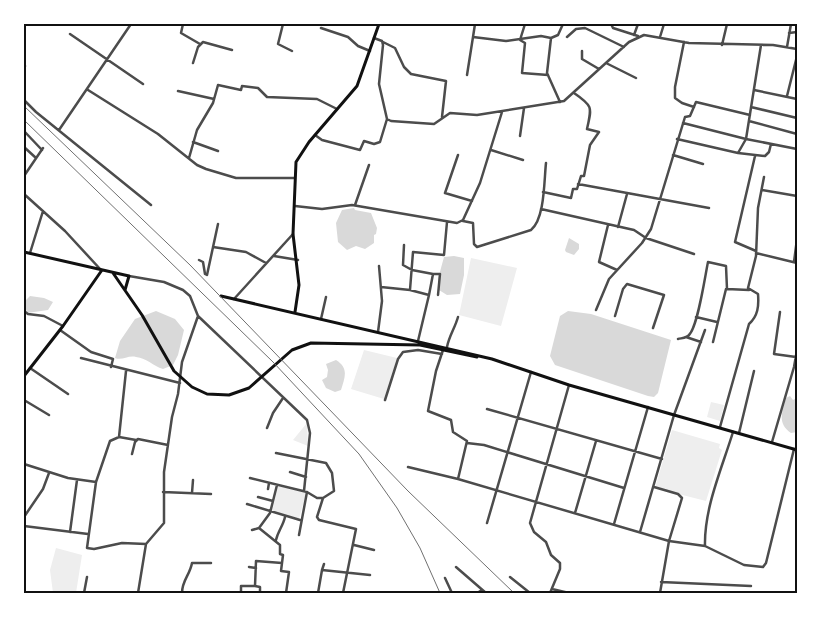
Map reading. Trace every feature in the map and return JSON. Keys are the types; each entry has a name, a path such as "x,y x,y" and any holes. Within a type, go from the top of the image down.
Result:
{"main road":[{"path":"295,312 299,285 298,260 293,234 296,162 315,134 357,86 379,24"},
{"path":"24,252 129,276 125,291"},
{"path":"24,376 62,328 102,270"},
{"path":"113,273 142,315 179,377 192,388 215,395 236,393 250,388 292,350 304,345 321,343 420,345 485,358 569,385 796,450"},
{"path":"221,296 418,341 444,351"}],"street":[{"path":"59,130 88,90 131,24"},
{"path":"183,24 181,33 200,44 206,42 232,50"},
{"path":"283,24 278,44 292,51"},
{"path":"467,75 475,24"},
{"path":"520,40 525,24"},
{"path":"473,37 520,40 541,36 551,38 558,34 563,24"},
{"path":"611,24 613,28 634,35 660,37 684,42 722,45 761,45 797,49"},
{"path":"634,35 638,24"},
{"path":"660,37 664,24"},
{"path":"722,45 727,24"},
{"path":"787,47 790,24"},
{"path":"321,28 348,37 358,46 370,51"},
{"path":"567,37 576,29 585,28 624,48"},
{"path":"789,32 797,32"},
{"path":"70,34 143,84"},
{"path":"387,119 391,121 434,124 450,113 476,115 560,102 574,93 599,69 640,36"},
{"path":"374,38 395,48 404,67 411,74 446,81 442,118"},
{"path":"551,38 546,65 548,75 560,102"},
{"path":"520,40 525,42 522,73 548,75"},
{"path":"315,134 322,140 360,150 364,141 374,144 380,142 387,119 379,84 382,41"},
{"path":"684,42 674,87 674,98 682,104 694,107"},
{"path":"193,63 200,44"},
{"path":"738,153 746,139 761,45"},
{"path":"582,51 582,59 599,69"},
{"path":"787,97 797,56"},
{"path":"606,63 636,78"},
{"path":"188,158 197,130 214,99 218,85 241,90 242,86 258,88 267,97 317,99 337,109"},
{"path":"88,90 158,134 188,158 206,169 236,178 294,178"},
{"path":"754,90 797,99"},
{"path":"178,91 214,99"},
{"path":"543,192 571,198 573,189 576,189 581,176 584,176 590,145 599,132 588,129 592,109 590,105 574,93"},
{"path":"24,100 151,205"},
{"path":"596,310 606,283 646,238 660,200 685,116 690,116 697,102 750,115"},
{"path":"751,107 797,118"},
{"path":"520,136 524,108"},
{"path":"461,221 472,201 491,150 502,112"},
{"path":"749,121 797,134"},
{"path":"683,123 746,139 797,148"},
{"path":"24,131 42,149 24,176"},
{"path":"678,139 755,156 767,155 771,144"},
{"path":"193,142 218,151"},
{"path":"24,147 36,158"},
{"path":"491,150 524,160"},
{"path":"458,155 445,193 472,201"},
{"path":"673,155 703,164"},
{"path":"755,156 735,242 756,252 796,263 797,240"},
{"path":"295,206 322,209 344,204 355,205 447,222 457,223 461,221 473,223 474,244 480,247 531,230 538,223 546,163"},
{"path":"355,205 369,165"},
{"path":"749,290 748,284 756,252 758,208 764,177"},
{"path":"578,184 709,208"},
{"path":"761,190 797,195"},
{"path":"24,194 102,270"},
{"path":"618,227 627,194"},
{"path":"541,209 634,230 646,238 694,254"},
{"path":"30,253 43,211"},
{"path":"410,290 413,252 444,255 447,222"},
{"path":"199,260 203,262 205,274 207,275 218,224"},
{"path":"608,225 599,262 617,270"},
{"path":"234,299 293,234"},
{"path":"404,245 403,265 412,270 440,274 438,295"},
{"path":"213,247 246,252 266,263"},
{"path":"274,256 298,260"},
{"path":"678,339 686,337 691,332 708,262 726,266 726,287 713,342"},
{"path":"378,332 381,288 379,266"},
{"path":"418,341 433,274"},
{"path":"129,276 164,282 183,290 190,296 198,316 302,414 310,426 306,492 299,535"},
{"path":"615,316 623,289 627,284 653,291 664,295 653,328"},
{"path":"720,427 749,324 756,316 758,294 749,290 726,287"},
{"path":"381,288 410,290 429,295"},
{"path":"321,319 326,297"},
{"path":"24,311 28,314 44,316 91,352 113,359 111,367"},
{"path":"780,312 774,354 796,358"},
{"path":"138,593 146,544 164,524 163,492 168,445 188,342 198,316"},
{"path":"696,316 717,322"},
{"path":"458,318 456,326 450,332 428,411 451,420 453,432 467,443 507,452 586,478 624,488"},
{"path":"640,532 674,415 705,330"},
{"path":"686,337 700,342"},
{"path":"385,400 398,359 403,352 418,350 444,351"},
{"path":"772,442 797,350"},
{"path":"81,358 126,371 180,383"},
{"path":"30,368 68,394"},
{"path":"119,438 126,371"},
{"path":"739,433 754,371"},
{"path":"487,523 531,372"},
{"path":"550,593 560,566 551,555 546,542 536,534 531,526 569,385"},
{"path":"267,428 273,413 284,398"},
{"path":"24,400 49,415"},
{"path":"614,524 648,408"},
{"path":"487,409 662,459"},
{"path":"705,546 705,535 718,479 733,431"},
{"path":"146,544 122,543 91,549 86,546 96,482 110,441 119,438 142,439 168,445"},
{"path":"132,454 136,440"},
{"path":"575,513 596,441"},
{"path":"458,479 467,443"},
{"path":"408,467 458,479 669,540 705,546 744,566 763,567 796,450"},
{"path":"250,478 306,492 312,497 323,498 334,491 332,473 326,463 276,453"},
{"path":"24,464 77,480 96,482"},
{"path":"290,472 306,477"},
{"path":"24,516 43,489 49,473"},
{"path":"70,532 77,480"},
{"path":"192,493 193,480"},
{"path":"268,489 269,483"},
{"path":"252,530 259,528 270,512 278,485"},
{"path":"654,487 678,494 682,498 669,540 660,593"},
{"path":"163,492 211,494"},
{"path":"258,498 273,501"},
{"path":"323,498 317,517 318,520 322,523 354,527 356,529 343,593"},
{"path":"247,504 300,520"},
{"path":"276,540 278,528 283,524 285,516"},
{"path":"24,526 88,534"},
{"path":"259,528 280,545 280,554 283,555 281,571 289,572 286,593"},
{"path":"354,545 374,550"},
{"path":"256,586 256,561 282,563"},
{"path":"182,593 182,582 190,572 192,563 212,563"},
{"path":"318,593 324,564"},
{"path":"456,567 486,593"},
{"path":"249,568 256,568"},
{"path":"322,570 370,575"},
{"path":"84,593 87,577"},
{"path":"510,577 530,593"},
{"path":"445,578 452,593"},
{"path":"661,582 750,586"},
{"path":"241,593 241,586 260,587 260,593"},
{"path":"552,589 569,593"},
{"path":"477,593 482,590"}],"shaded area":[{"path":"354,208 355,210 371,213 377,228 376,234 374,235 374,243 365,249 356,246 347,250 338,242 336,223 342,210"},
{"path":"569,238 579,244 579,249 574,255 565,250"},
{"path":"444,257 464,258 464,275 460,294 447,295 439,290 438,279"},
{"path":"471,258 517,268 501,326 459,315"},
{"path":"30,296 44,298 53,302 48,310 27,313 24,302"},
{"path":"156,311 175,319 184,330 178,355 173,365 163,369 140,358 115,358 120,341 135,319"},
{"path":"568,311 591,314 671,340 658,393 654,397 648,396 555,365 550,356 560,316"},
{"path":"364,350 397,358 384,399 351,389"},
{"path":"336,360 343,366 345,373 341,390 335,392 326,388 322,380 327,377 328,370 326,364"},
{"path":"790,396 793,400 797,398 797,432 791,433 782,421 786,398"},
{"path":"711,402 724,405 720,421 707,417"},
{"path":"307,423 308,446 293,440"},
{"path":"672,430 720,444 719,448 722,450 706,501 655,488"},
{"path":"278,486 306,493 299,519 272,512"},
{"path":"56,548 82,555 76,593 53,593 50,570"}],"railway":[{"path":"24,106 190,265 408,491 514,593"},
{"path":"24,120 273,362 359,454 397,508 420,548 440,593"}]}
